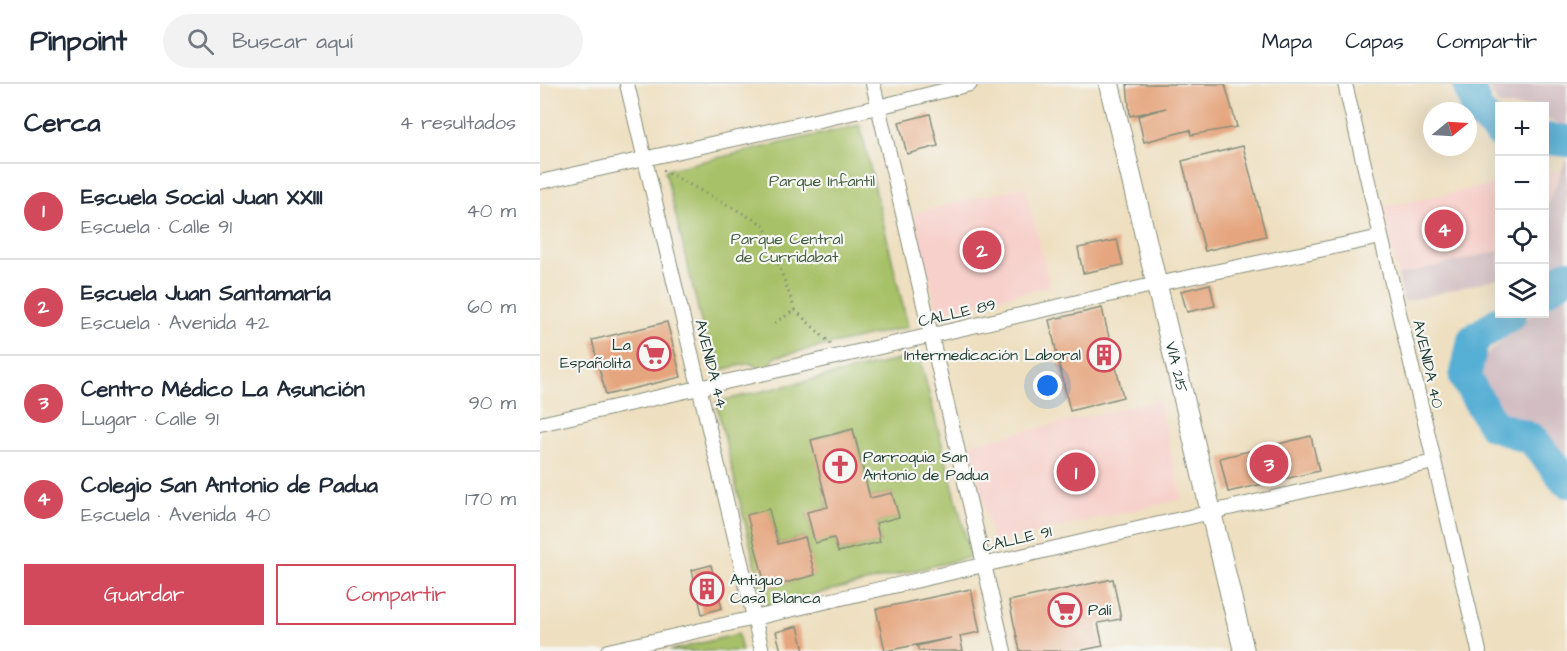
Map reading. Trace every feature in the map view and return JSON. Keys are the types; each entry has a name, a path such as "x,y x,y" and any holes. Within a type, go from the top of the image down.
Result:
{"main road":[{"name":"VÍA 215","path":"1109,84 1244,651"}],"street":[{"name":"AVENIDA 44","path":"627,84 762,651"},
{"path":"873,84 1004,651"},
{"path":"540,182 878,107 970,84"},
{"name":"AVENIDA 40","path":"1345,84 1479,651"},
{"name":"CALLE 89","path":"540,424 1157,284 1381,237"},
{"name":"CALLE 91","path":"608,651 1211,511 1434,462"}],"path":[{"path":"658,168 764,225 795,310 843,356"},
{"path":"773,324 795,310"}],"shaded area":[{"path":"1488,84 1567,84 1567,128 1549,120 1549,102 1496,102"},
{"path":"1567,157 1567,260 1549,265 1549,210 1549,201"},
{"path":"1560,170 1549,200 1549,172"},
{"path":"1495,184 1495,252 1398,275 1384,207"},
{"path":"1025,186 1050,286 938,313 914,213"},
{"path":"1495,252 1495,279 1404,302 1398,275"},
{"path":"1567,289 1567,459 1555,442 1499,411 1478,372 1487,354 1528,318 1549,318 1549,300"},
{"path":"1159,400 1182,499 993,543 970,444"}],"green space":[{"name":"Parque Central de Curridabat","path":"860,125 908,327 775,357 766,373 750,363 713,372 665,170"},
{"path":"919,355 971,557 765,606 716,402","holes":["853,429 870,498 892,493 898,517 876,523 880,542 838,552 834,538 815,542 807,513 828,507 812,440","769,510 778,544 805,537 814,575 766,588"]},
{"path":"738,634 742,651 669,651"}],"building":[{"path":"1127,84 1225,84 1237,127 1191,135 1190,130 1144,142 1138,116 1166,108 1130,116"},
{"path":"930,114 938,146 907,154 899,122"},
{"path":"1243,146 1266,236 1205,251 1182,161"},
{"path":"1117,240 1123,265 1083,273 1078,248"},
{"path":"1210,284 1215,306 1187,312 1181,291"},
{"path":"1102,308 1123,397 1070,411 1049,320"},
{"path":"667,322 681,377 606,395 592,340"},
{"name":"Parroquia San Antonio de Padua","path":"853,429 870,498 892,493 899,517 876,523 880,542 838,552 834,538 815,543 807,512 828,507 811,440"},
{"path":"1311,436 1319,471 1228,492 1220,458"},
{"path":"769,509 778,544 805,537 815,575 766,588 747,515"},
{"name":"Antiguo Casa Blanca","path":"711,565 722,608 702,614 692,570"},
{"name":"Palí","path":"1113,579 1121,619 1098,623 1103,646 1078,651 1020,651 1009,601"},
{"path":"971,589 980,632 960,636 963,651 919,651 917,646 951,638 885,651 876,609"},
{"path":"798,626 804,651 781,651 776,632"}],"waterway":[{"path":"1468,84 1478,112 1495,128"},
{"path":"1549,139 1567,141"},
{"path":"1549,287 1567,275"},
{"path":"1505,318 1473,340 1465,378 1493,425 1532,439 1567,482"}],"place":[{"name":"Colegio San Antonio de Padua","path":"1444,229"},
{"name":"Escuela Juan Santamaría","path":"982,250"},
{"name":"La Españolita","path":"654,354"},
{"name":"Intermedicación Laboral","path":"1104,355"},
{"name":"Centro Médico La Asunción","path":"1269,464"},
{"name":"Parroquia San Antonio de Padua","path":"840,466"},
{"name":"Escuela Social Juan XXIII","path":"1076,472"},
{"name":"Antiguo Casa Blanca","path":"707,589"},
{"name":"Palí","path":"1065,610"}],"park label":[{"name":"Parque Infantil","path":"822,181"}]}
